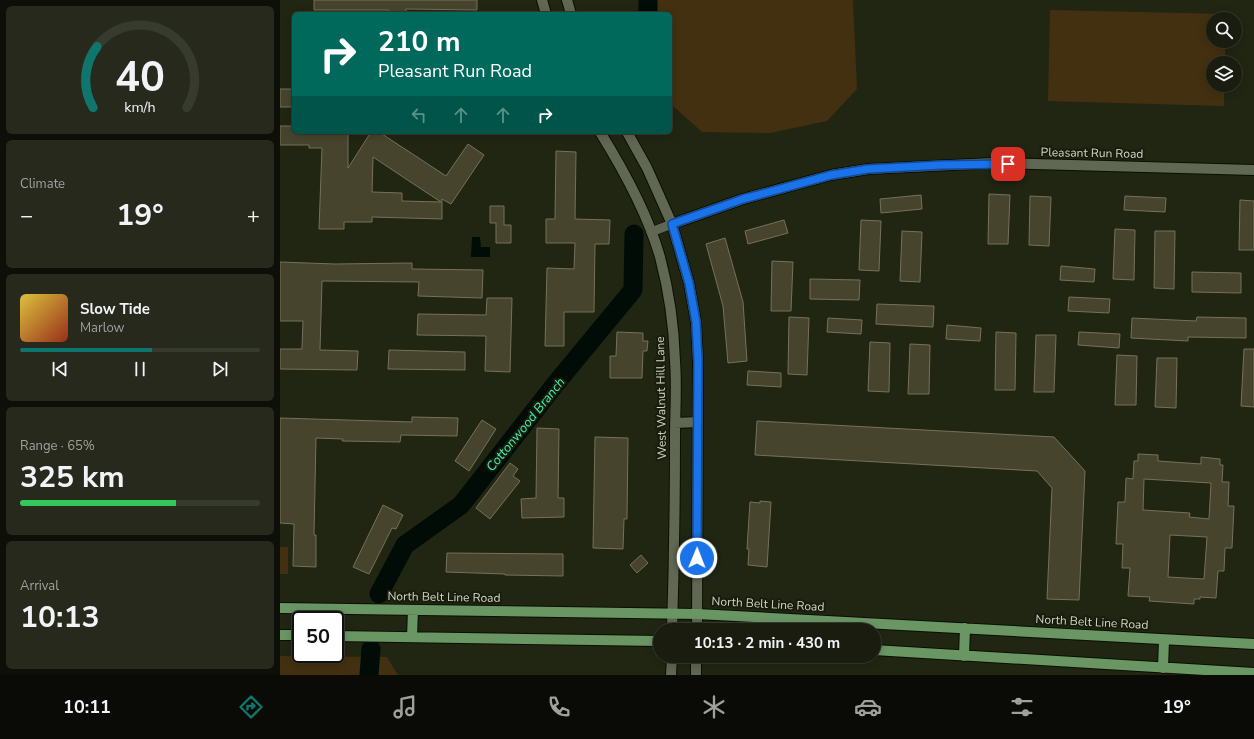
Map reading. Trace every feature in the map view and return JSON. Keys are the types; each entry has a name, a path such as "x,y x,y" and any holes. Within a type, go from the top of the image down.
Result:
{"main road":[{"path":"542,0 545,12"},
{"path":"567,0 570,12"},
{"name":"West Walnut Hill Lane","path":"601,134 632,188 651,232 668,290 675,361 675,510 672,623"},
{"path":"628,134 647,168 672,224 689,283 696,322 698,361 697,623"},
{"name":"Pleasant Run Road","path":"672,224 743,199 831,175 868,169 993,163 1254,170"},
{"path":"675,423 698,422"},
{"name":"North Belt Line Road","path":"280,608 673,613 1254,644"},
{"path":"412,637 413,610"},
{"path":"964,656 965,628"},
{"path":"280,635 292,635"},
{"path":"344,636 653,641"},
{"path":"1163,668 1164,640"},
{"path":"881,650 1254,673"},
{"path":"671,675 672,663"},
{"path":"696,663 696,675"}],"street":[{"name":"Pleasant Run Road","path":"651,232 672,224"}],"shaded area":[{"path":"650,0 853,0 857,89 827,121 770,133 702,132 673,106 672,103 672,12 652,12"},
{"path":"1050,10 1206,14 1206,48 1225,48 1225,56 1206,56 1206,92 1224,92 1224,106 1048,101"},
{"path":"472,237 480,237 481,247 490,247 490,257 471,257"},
{"path":"280,547 288,547 288,574 280,574"},
{"path":"280,656 292,656 292,663 344,663 344,657 387,657 398,675 280,675"}],"building":[{"path":"314,0 477,0 477,10 406,9 406,12 388,12 388,10 314,10"},
{"path":"280,89 292,89 292,107 280,107"},
{"path":"280,126 292,126 292,134 348,134 348,168 370,134 382,134 446,176 468,144 484,155 451,204 442,199 442,219 372,217 372,222 344,222 344,229 319,229 322,148 309,148 309,145 280,145","holes":["373,157 441,202 402,201 402,193 372,192"]},
{"path":"556,151 576,152 575,219 610,220 609,244 595,244 594,312 564,312 564,346 545,346 547,268 574,269 575,243 546,243 546,219 555,219"},
{"path":"989,194 1010,195 1008,244 988,244"},
{"path":"921,195 922,209 881,213 880,199"},
{"path":"1030,196 1051,197 1049,246 1029,245"},
{"path":"1125,196 1166,198 1165,212 1124,210"},
{"path":"1240,200 1254,201 1254,250 1239,250"},
{"path":"490,206 504,206 504,225 511,225 511,243 496,243 496,223 490,223"},
{"path":"784,220 788,233 748,244 745,231"},
{"path":"861,220 881,221 879,271 859,270"},
{"path":"1115,229 1135,230 1134,280 1113,279"},
{"path":"902,231 922,232 920,282 900,281"},
{"path":"1155,231 1175,231 1174,289 1154,288"},
{"path":"725,238 743,302 747,361 728,363 723,306 706,244"},
{"path":"772,261 793,262 791,311 771,311"},
{"path":"280,262 335,264 412,263 412,269 483,270 482,298 418,296 419,282 322,281 320,350 358,351 357,370 280,369 280,349 302,349 303,321 280,321"},
{"path":"1061,266 1095,269 1094,282 1060,280"},
{"path":"1192,272 1241,273 1241,293 1192,292"},
{"path":"810,279 860,280 859,300 810,299"},
{"path":"1069,297 1110,299 1109,313 1068,311"},
{"path":"487,298 512,298 510,372 485,371 486,336 417,335 418,314 486,315"},
{"path":"877,304 934,306 933,327 876,324"},
{"path":"789,317 809,318 807,375 788,374"},
{"path":"1197,317 1246,318 1246,338 1188,337 1188,341 1131,338 1132,318 1196,321"},
{"path":"828,318 862,320 861,334 827,332"},
{"path":"947,325 981,328 980,341 946,339"},
{"path":"617,332 643,333 643,341 648,341 647,351 643,351 642,378 610,378 610,356 616,356"},
{"path":"996,332 1016,333 1015,390 995,390"},
{"path":"1079,332 1120,334 1119,348 1078,345"},
{"path":"1036,335 1056,335 1054,392 1034,392"},
{"path":"870,342 890,343 889,392 868,391"},
{"path":"910,344 930,345 929,394 908,394"},
{"path":"1244,349 1254,349 1254,407 1241,406"},
{"path":"389,350 465,352 465,370 388,369"},
{"path":"1117,355 1137,356 1136,405 1115,405"},
{"path":"1157,358 1177,358 1176,408 1155,407"},
{"path":"748,371 781,373 781,387 747,385"},
{"path":"412,417 458,418 457,436 401,435 400,442 342,441 343,439 316,438 314,535 316,535 316,567 293,566 294,524 280,523 280,418 412,422"},
{"path":"482,420 496,429 469,471 455,461"},
{"path":"757,421 1054,437 1085,471 1079,600 1047,599 1052,488 1037,471 755,455"},
{"path":"537,428 559,429 558,498 564,498 564,517 522,518 521,499 536,498"},
{"path":"595,437 628,438 627,519 624,519 623,549 593,548"},
{"path":"1138,454 1158,455 1158,461 1201,464 1201,457 1220,459 1220,465 1223,465 1222,482 1229,482 1228,506 1234,506 1232,548 1225,548 1224,571 1218,571 1216,598 1200,597 1200,599 1194,599 1194,604 1149,601 1150,597 1128,596 1130,568 1122,568 1123,544 1116,544 1118,502 1125,502 1126,478 1133,479 1134,461 1138,461","holes":["1144,479 1211,483 1209,519 1189,517 1190,513 1143,510","1170,535 1207,537 1204,579 1168,577"]},
{"path":"510,463 518,469 513,476 520,481 490,519 476,508"},
{"path":"760,501 771,502 767,567 748,565 749,549 747,549 750,502 760,503"},
{"path":"383,505 403,515 396,529 392,528 369,574 353,567"},
{"path":"447,553 563,554 563,576 446,572"},
{"path":"641,555 648,563 637,573 630,565"}],"waterway":[{"name":"Cottonwood Branch","path":"648,0 648,12"},
{"name":"Cottonwood Branch","path":"379,594 405,545 461,505 557,382 633,290 634,234"},
{"name":"Cottonwood Branch","path":"369,675 371,649"}],"route":[{"path":"697,558 698,361 696,322 689,283 672,224 743,199 831,175 868,169 993,163 1008,164"}]}
